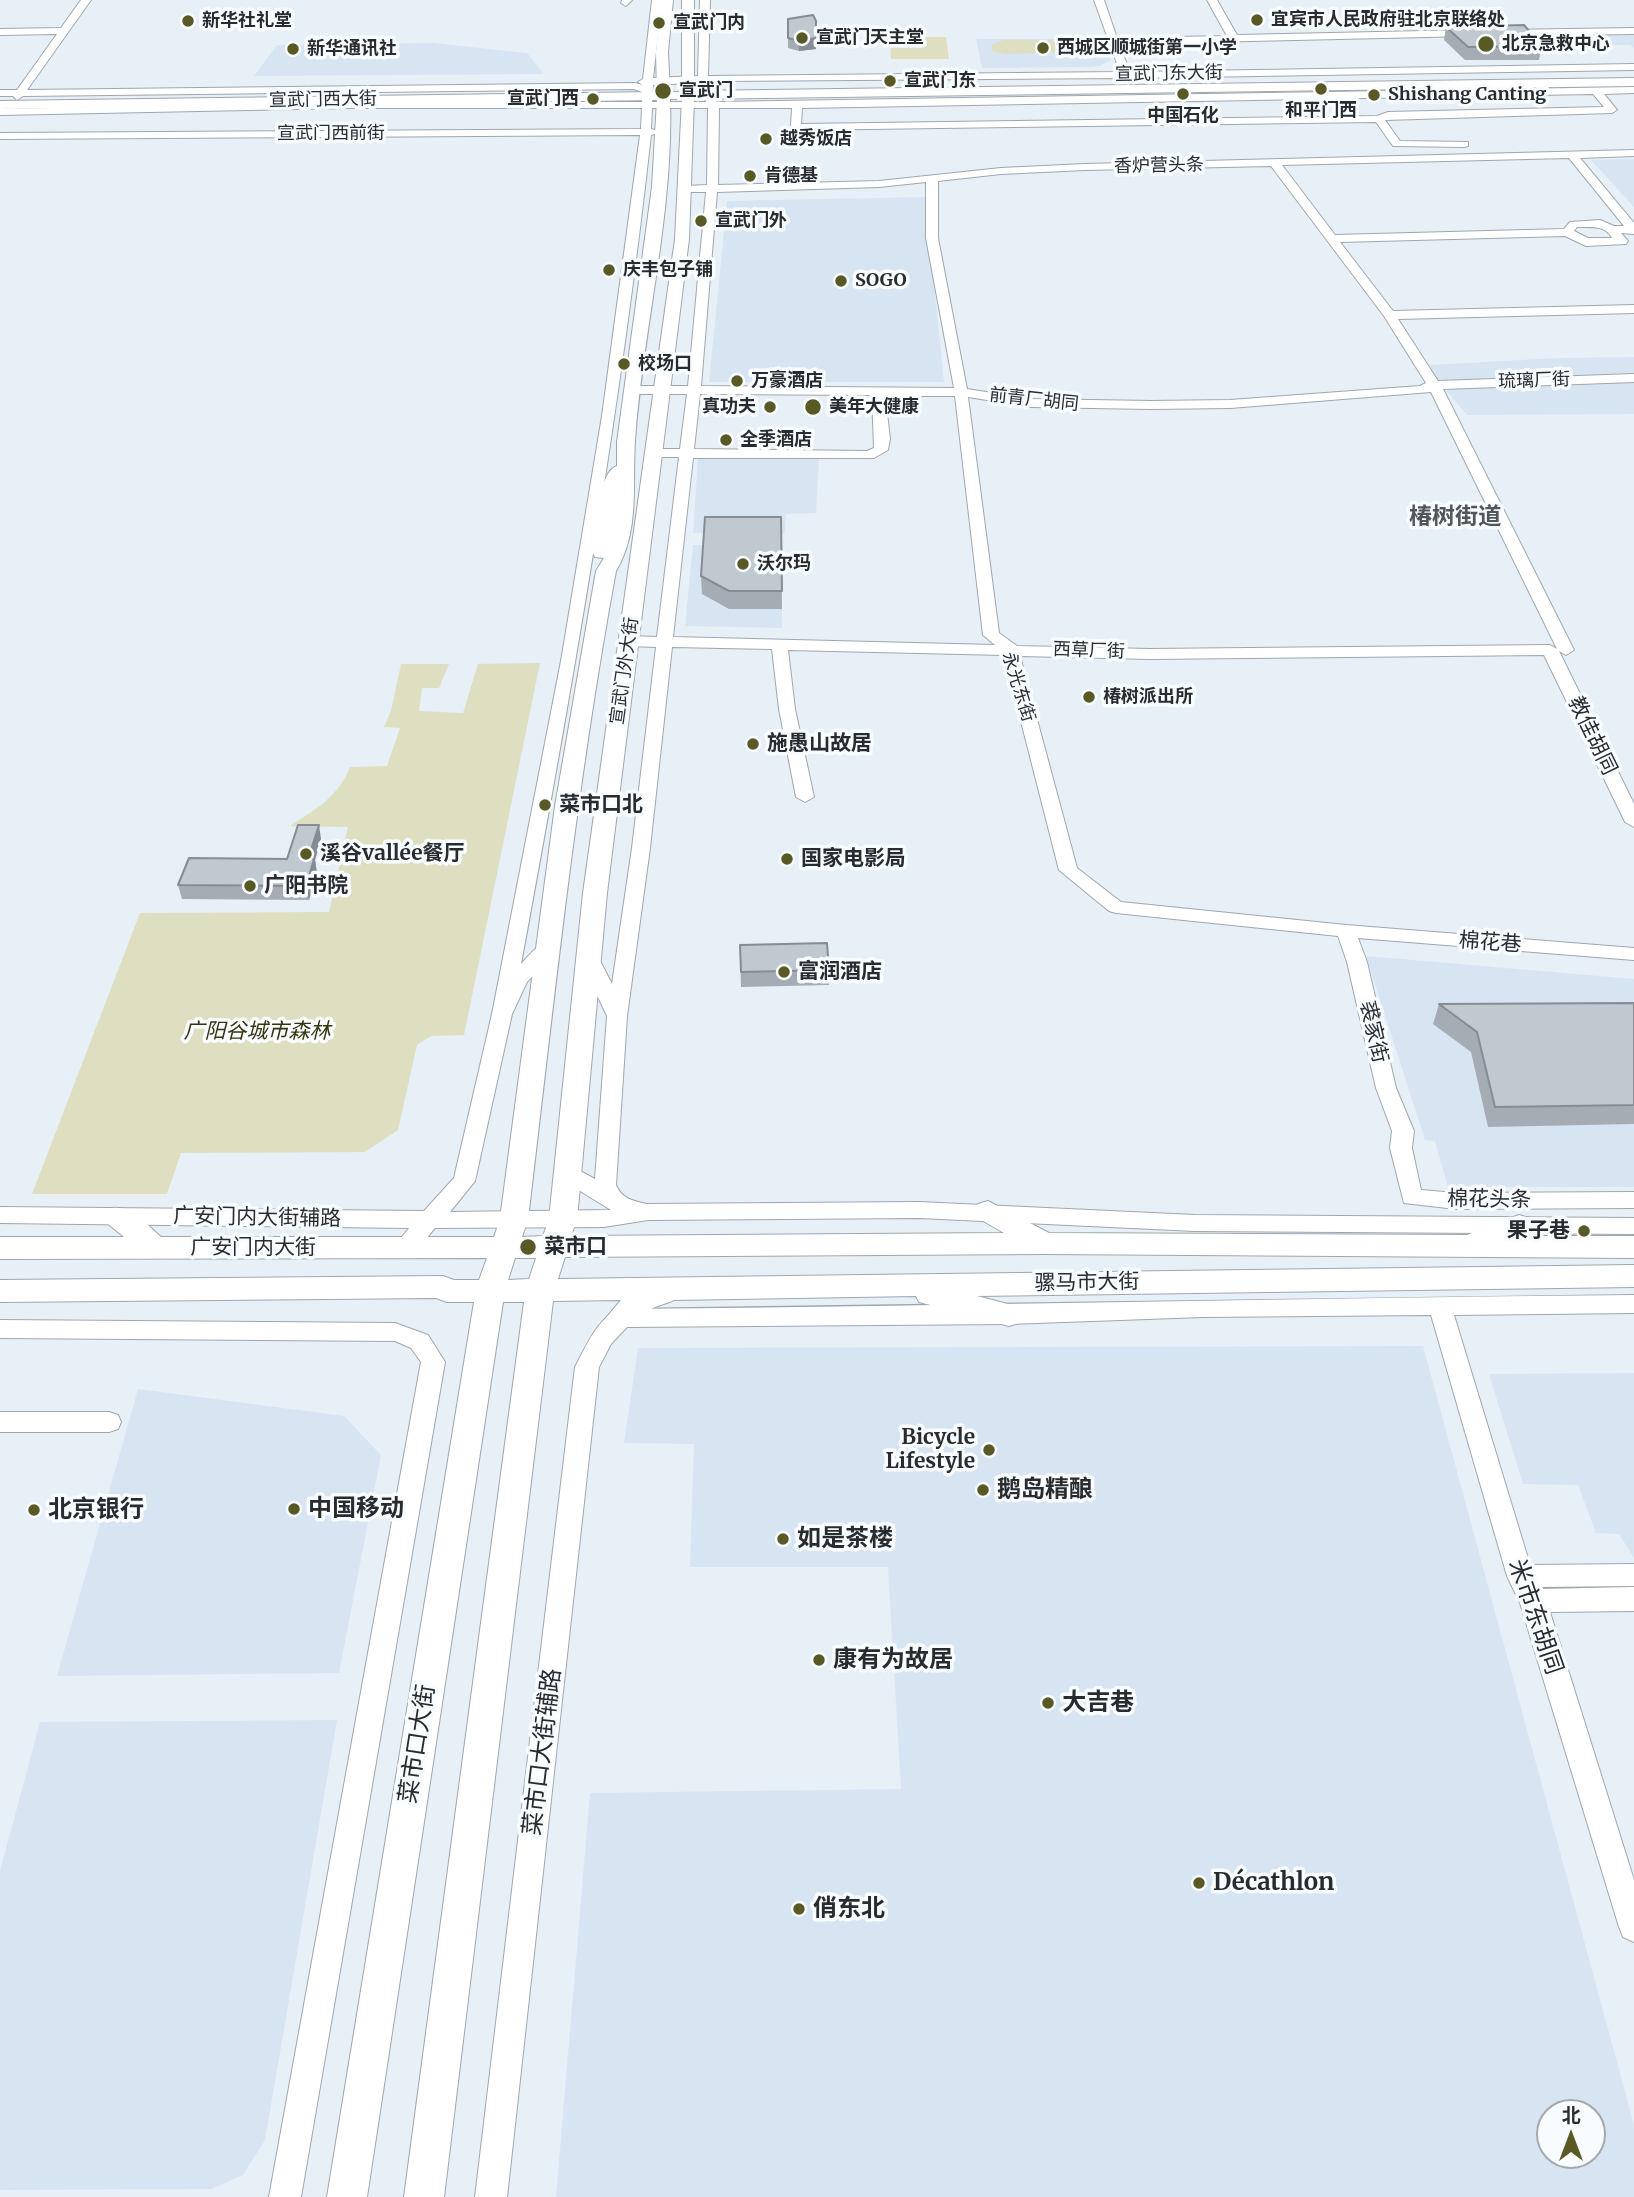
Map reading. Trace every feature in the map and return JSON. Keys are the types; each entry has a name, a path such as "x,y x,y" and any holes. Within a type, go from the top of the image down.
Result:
{"main road":[{"path":"663,92 667,0"},
{"name":"宣武门外大街","path":"554,1246 563,1219 589,957 682,239 688,0"},
{"name":"宣武门东大街","path":"709,91 1127,78 1634,75"},
{"name":"宣武门东大街","path":"709,91 980,96 1371,89 1576,82 1632,87"},
{"name":"宣武门西大街","path":"0,104 20,98 274,92 644,91"},
{"name":"宣武门西大街","path":"0,95 345,116 510,98 644,91"},
{"path":"644,91 709,91"},
{"name":"宣武门外大街","path":"505,1248 514,1219 566,806 606,571 614,558 626,508 626,442 659,187 663,92"},
{"path":"0,112 20,98"},
{"path":"510,98 542,104"},
{"path":"988,1211 1044,1243"},
{"path":"117,1216 155,1248"},
{"path":"1464,1246 1519,1225"},
{"name":"骡马市大街","path":"505,1248 1044,1243 1634,1247"},
{"path":"424,2197 540,1290 554,1246"},
{"name":"广安门内大街","path":"0,1248 505,1248"},
{"name":"菜市口大街","path":"347,2197 490,1291 505,1248"},
{"name":"骡马市大街","path":"540,1290 1634,1276"},
{"path":"894,1285 1009,1315"},
{"name":"广安门内大街","path":"0,1291 443,1287 447,1291 540,1290"},
{"path":"621,1318 637,1303 676,1288"},
{"path":"0,1301 62,1290"}],"street":[{"path":"20,98 62,31 86,0"},
{"path":"404,1248 464,1181 502,1014 569,661 597,495 629,277 646,132 644,91 657,0"},
{"path":"1099,0 1127,78"},
{"path":"1212,0 1233,37"},
{"path":"610,1197 605,1185 617,1016 666,642 694,391 712,189 714,110 709,91 705,6 687,17"},
{"path":"0,32 62,31"},
{"path":"1498,33 1634,31"},
{"path":"1113,41 1484,33"},
{"name":"宣武门东大街","path":"1127,78 1634,67"},
{"name":"宣武门东大街","path":"709,91 797,105 980,96 1143,100 1371,89 1595,90 1632,87"},
{"path":"1371,89 1397,144 1478,144"},
{"path":"797,105 796,127 1151,122 1612,110 1595,90"},
{"name":"宣武门西大街","path":"0,112 163,111 345,116 542,104 644,91"},
{"path":"687,91 709,91"},
{"path":"980,96 989,125"},
{"path":"1143,100 1151,122"},
{"path":"152,135 163,111"},
{"name":"宣武门西前街","path":"0,136 152,135 345,116 663,132"},
{"path":"1492,144 1634,145"},
{"name":"香炉营头条","path":"684,190 879,184 1061,168 1634,153"},
{"path":"1571,154 1634,229"},
{"name":"教佳胡同","path":"1275,164 1389,315 1434,384 1558,650 1634,822"},
{"name":"永光东街","path":"932,178 932,238 961,392 991,635 1010,648 1068,870 1116,907 1346,932"},
{"path":"1333,239 1567,232 1586,242 1622,242 1612,230 1600,223 1574,224 1567,232"},
{"path":"1612,230 1634,229"},
{"path":"1389,315 1634,309"},
{"name":"琉璃厂街","path":"1434,384 1634,378"},
{"name":"前青厂胡同","path":"632,390 961,392 1031,403 1217,404 1423,390 1434,384"},
{"path":"656,453 869,455 881,450 883,439 878,392"},
{"name":"西草厂街","path":"629,641 1150,653 1558,650"},
{"path":"779,644 805,797"},
{"name":"棉花巷","path":"1346,932 1634,954"},
{"name":"裘家街","path":"1346,932 1357,962 1386,1088 1403,1131"},
{"path":"502,1014 518,979 548,948"},
{"path":"589,957 617,1016"},
{"name":"棉花头条","path":"1403,1131 1401,1148 1412,1197 1456,1201 1634,1200"},
{"path":"567,1172 624,1206 648,1212"},
{"path":"392,1219 447,1200"},
{"path":"563,1219 604,1219 648,1212 988,1211 1195,1223 1634,1226"},
{"name":"广安门内大街辅路","path":"0,1215 563,1219"},
{"name":"骡马市大街","path":"621,1318 1009,1315 1203,1308 1634,1304"},
{"name":"米市东胡同","path":"1440,1306 1520,1576 1533,1601 1634,1927"},
{"name":"菜市口大街辅路","path":"491,2197 587,1367 603,1338 621,1318"},
{"path":"0,1329 395,1332 414,1337 427,1346 433,1363 285,2197"},
{"path":"0,1422 109,1422"},
{"path":"1520,1576 1634,1574"},
{"path":"1533,1601 1634,1599"}],"shaded area":[{"path":"1634,34 1634,48 1630,45 1587,45 1577,35"},
{"name":"西城区顺城街第一小学","path":"976,39 1105,39 1111,60 1100,66 1090,67 982,68"},
{"path":"433,43 527,53 544,74 254,76 277,45"},
{"path":"1634,159 1634,207 1591,160"},
{"path":"925,197 944,382 709,382 727,201"},
{"path":"1634,357 1634,414 1467,415 1436,378 1430,365 1558,358"},
{"path":"698,458 819,458 816,513 786,514 785,533 693,533"},
{"name":"沃尔玛","path":"693,545 782,545 782,628 685,626"},
{"path":"1366,956 1634,979 1634,1187 1448,1187 1435,1141 1425,1140"},
{"path":"1423,1346 1634,2125 1634,2197 556,2197 590,1793 901,1789 888,1567 690,1567 694,1444 624,1443 638,1348"},
{"path":"1634,1373 1634,1558 1619,1534 1596,1533 1578,1485 1523,1484 1489,1374"},
{"path":"138,1389 344,1416 381,1455 339,1673 57,1676"},
{"path":"337,1720 265,2140 243,2175 211,2189 0,2190 0,1871 40,1722"}],"green space":[{"path":"890,37 946,37 949,59 891,59"},
{"path":"1003,40 1051,40 1069,47 1070,52 1005,54 992,51 992,45"},
{"name":"广阳谷城市森林","path":"540,663 464,1035 431,1036 417,1045 398,1130 365,1152 181,1153 167,1194 32,1194 140,913 329,912 348,827 290,826 333,794 350,767 387,766 400,728 384,727 391,711 401,664 449,664 439,688 422,688 419,711 463,713 478,664"}],"building":[{"path":"813,15 816,21 816,38 799,41 788,38 788,19"},
{"path":"1524,25 1542,46 1468,47 1446,27"},
{"name":"沃尔玛","path":"705,517 781,517 782,591 729,591 701,576"},
{"path":"298,825 319,825 308,859 314,859 306,886 178,885 189,858 287,859"},
{"path":"827,943 829,970 741,972 740,945"},
{"path":"1634,1003 1634,1105 1495,1107 1477,1032 1439,1004"}],"place":[{"name":"宜宾市人民政府驻北京联络处","path":"1257,20"},
{"name":"新华社礼堂","path":"188,21"},
{"name":"宣武门内","path":"659,23"},
{"name":"宣武门天主堂","path":"802,38"},
{"name":"北京急救中心","path":"1486,44"},
{"name":"西城区顺城街第一小学","path":"1043,48"},
{"name":"新华通讯社","path":"293,49"},
{"name":"宣武门东","path":"890,81"},
{"name":"和平门西","path":"1321,89"},
{"name":"宣武门","path":"663,91"},
{"name":"中国石化","path":"1183,94"},
{"name":"Shishang Canting","path":"1374,95"},
{"name":"宣武门西","path":"593,99"},
{"name":"越秀饭店","path":"766,139"},
{"name":"肯德基","path":"750,176"},
{"name":"宣武门外","path":"701,221"},
{"name":"庆丰包子铺","path":"609,270"},
{"name":"SOGO","path":"841,281"},
{"name":"校场口","path":"624,364"},
{"name":"万豪酒店","path":"737,381"},
{"name":"真功夫","path":"770,407"},
{"name":"美年大健康","path":"813,407"},
{"name":"全季酒店","path":"726,440"},
{"name":"沃尔玛","path":"743,564"},
{"name":"椿树派出所","path":"1089,697"},
{"name":"施愚山故居","path":"753,744"},
{"name":"菜市口北","path":"545,805"},
{"name":"溪谷vallée餐厅","path":"306,854"},
{"name":"国家电影局","path":"787,859"},
{"name":"广阳书院","path":"250,886"},
{"name":"富润酒店","path":"784,972"},
{"name":"果子巷","path":"1584,1231"},
{"name":"菜市口","path":"528,1247"},
{"name":"Bicycle Lifestyle","path":"989,1450"},
{"name":"鹅岛精酿","path":"983,1490"},
{"name":"中国移动","path":"294,1509"},
{"name":"北京银行","path":"34,1510"},
{"name":"如是茶楼","path":"783,1539"},
{"name":"康有为故居","path":"819,1660"},
{"name":"大吉巷","path":"1048,1703"},
{"name":"Décathlon","path":"1199,1883"},
{"name":"俏东北","path":"799,1909"}],"district":[{"name":"椿树街道","path":"1455,517"}]}
